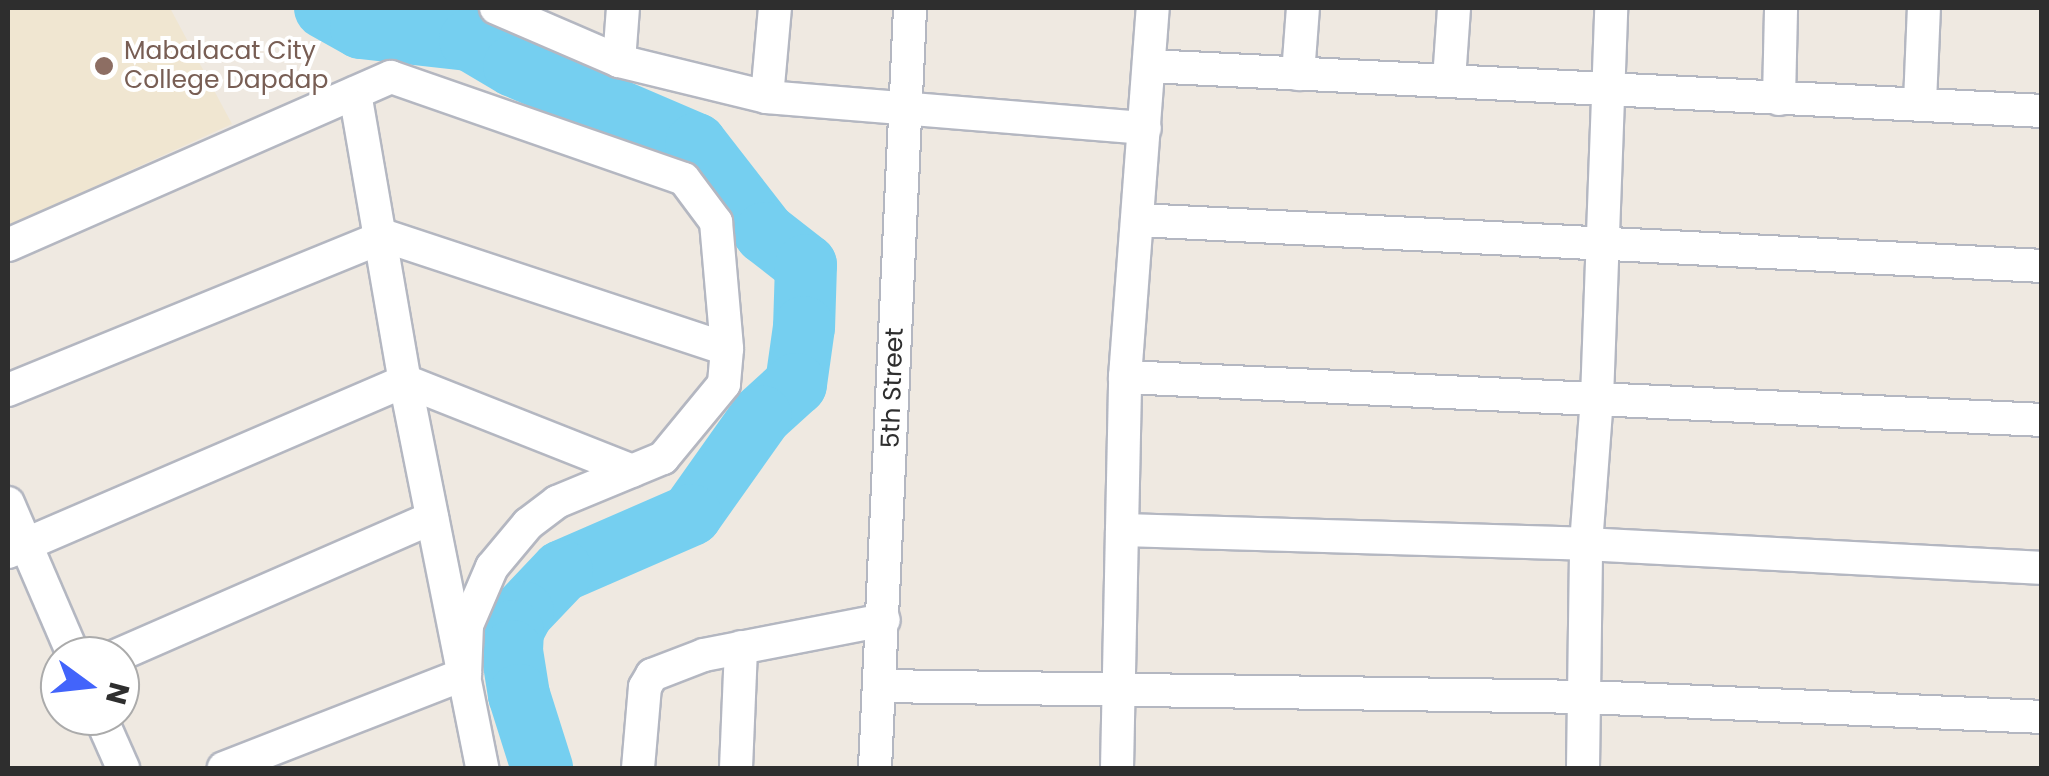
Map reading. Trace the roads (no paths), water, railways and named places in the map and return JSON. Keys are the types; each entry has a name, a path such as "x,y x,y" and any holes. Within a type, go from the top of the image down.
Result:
{"street":[{"path":"497,8 619,61 767,97 1145,128"},
{"path":"619,61 623,8"},
{"path":"767,97 775,8"},
{"name":"5th Street","path":"875,768 910,8"},
{"path":"1116,768 1125,377 1152,8"},
{"path":"1298,74 1302,8"},
{"path":"1449,80 1454,8"},
{"path":"1582,768 1586,544 1597,398 1611,8"},
{"path":"1780,99 1781,8"},
{"path":"1920,102 1924,8"},
{"path":"1149,66 2042,111"},
{"path":"8,245 391,76 684,179 716,222 727,350 724,384 663,458 557,502 528,524 492,567 468,626 465,674"},
{"path":"355,92 378,239 482,768"},
{"path":"1138,220 2042,266"},
{"path":"8,390 385,236 727,350"},
{"path":"1125,377 2042,420"},
{"path":"16,548 405,381 632,471"},
{"path":"8,503 16,548 63,636"},
{"path":"140,646 432,518"},
{"path":"1122,530 1586,544 2042,568"},
{"path":"638,768 645,687 652,675 741,647 884,620"},
{"path":"736,768 741,647"},
{"path":"224,768 465,674"},
{"path":"880,686 1586,697 2042,718"},
{"path":"109,736 123,768"}],"waterway":[{"path":"325,8 361,28 470,40 514,66 696,144 765,233 806,265 804,327 796,384 761,416 691,515 562,571 523,612 513,631 519,695 542,768"}],"place":[{"name":"Mabalacat City College Dapdap","path":"104,66"}]}
